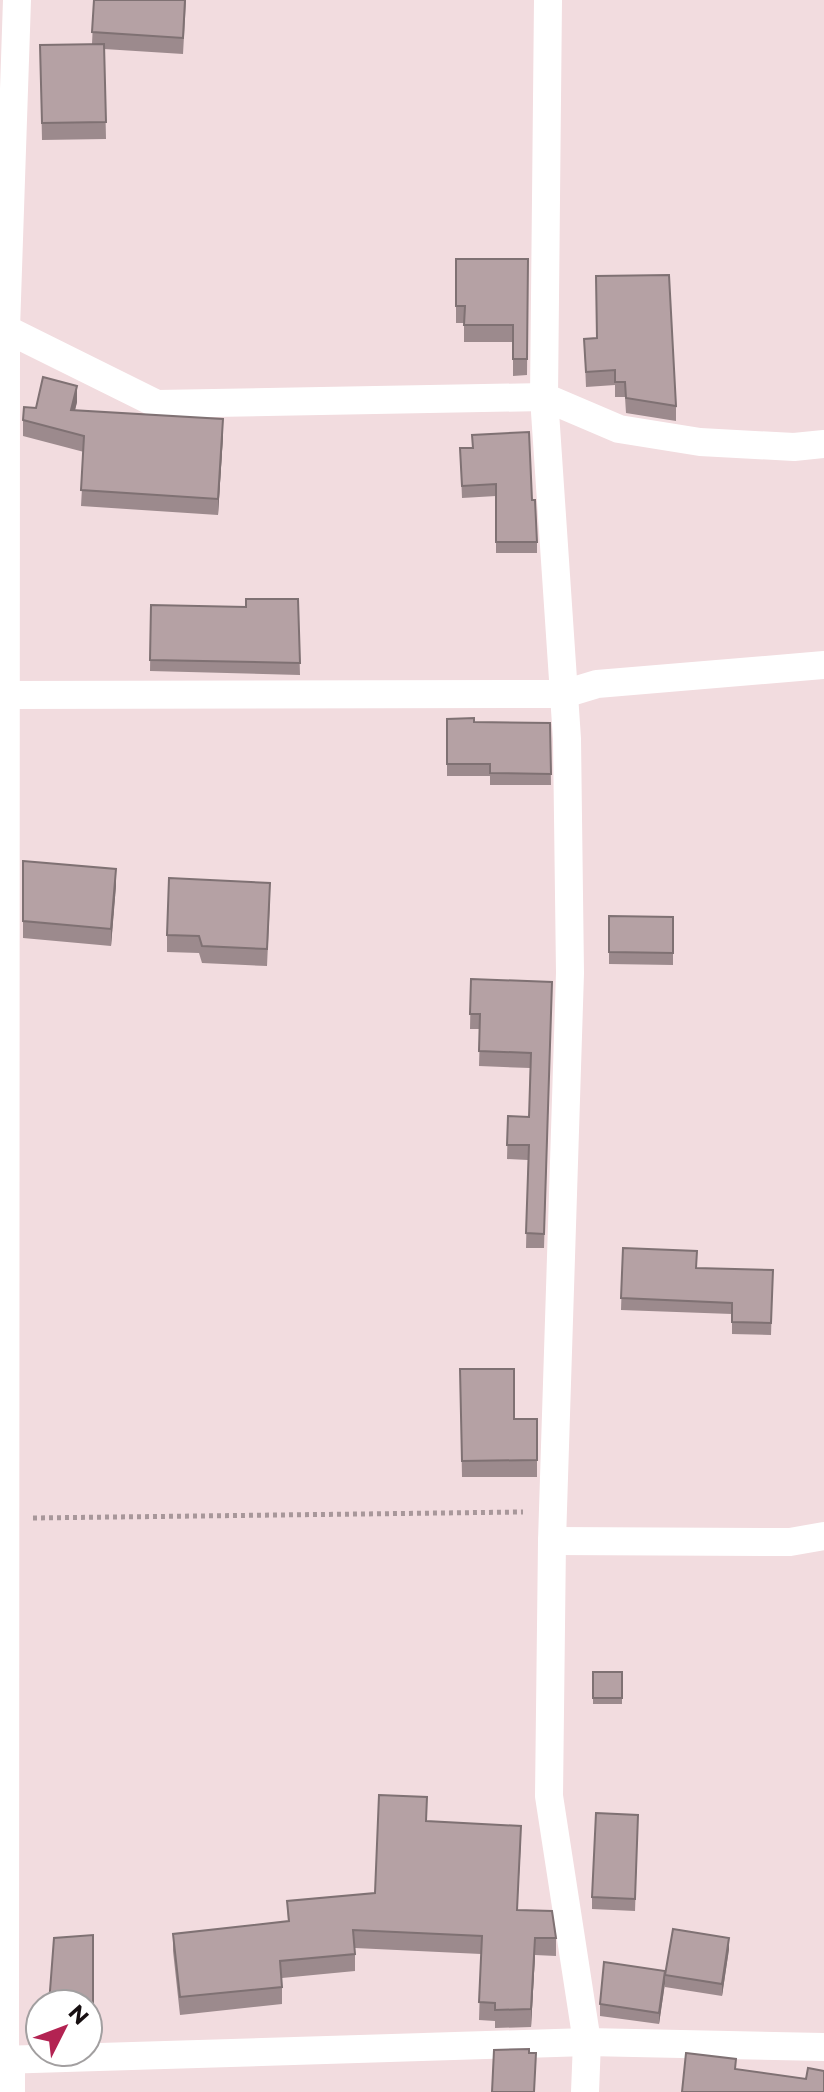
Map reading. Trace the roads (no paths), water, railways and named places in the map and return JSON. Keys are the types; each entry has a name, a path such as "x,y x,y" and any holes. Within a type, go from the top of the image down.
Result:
{"street":[{"path":"17,0 6,329 3,2071 587,2042 824,2047"},
{"path":"548,0 544,397 564,694 570,973 552,1541 549,1796 587,2042 585,2092"},
{"path":"6,329 157,404 544,397 619,429 700,442 794,447 824,444"},
{"path":"5,695 564,694 597,684 824,665"},
{"path":"552,1541 790,1542 824,1536"}]}
